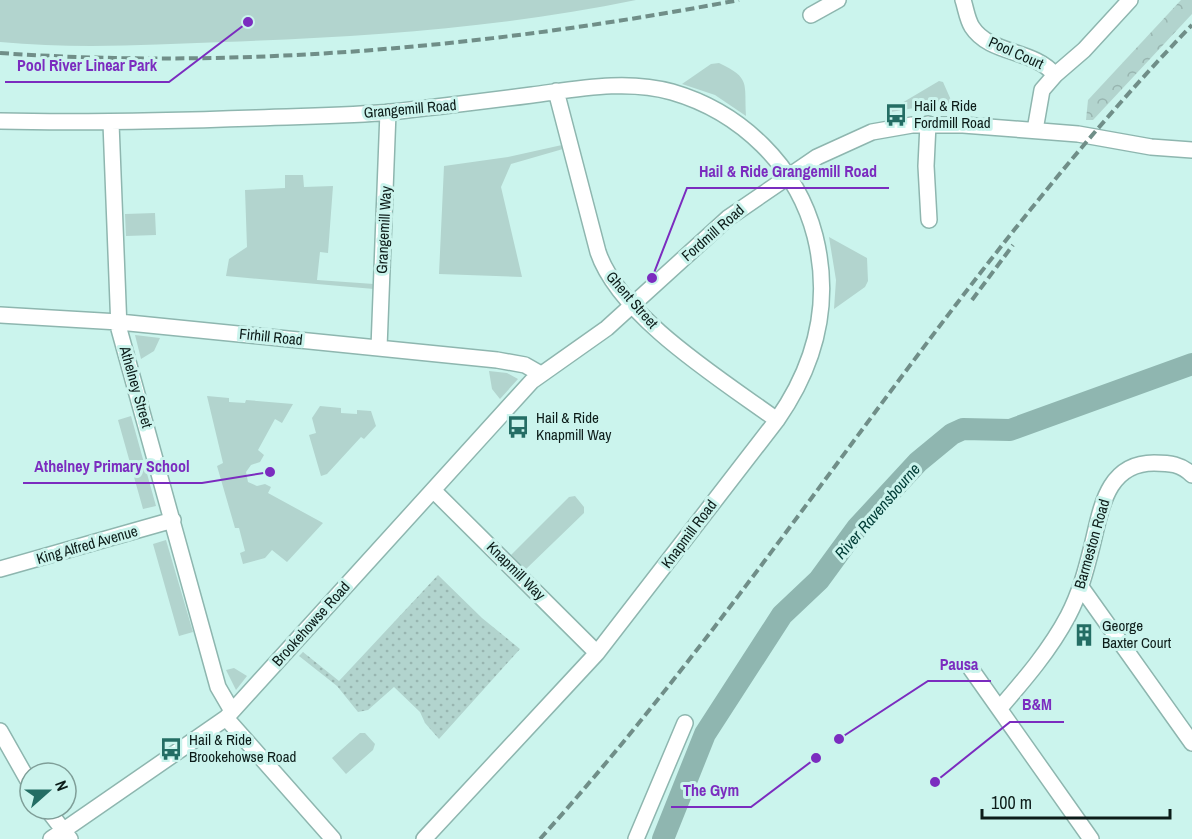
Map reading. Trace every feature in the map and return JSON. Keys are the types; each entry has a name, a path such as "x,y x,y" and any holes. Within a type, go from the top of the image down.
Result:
{"street":[{"path":"811,15 838,0"},
{"name":"Pool Court","path":"963,0 972,27 982,38 1041,62 1055,75"},
{"name":"Pool Court","path":"1035,130 1042,90 1055,75 1084,50 1130,0"},
{"name":"Grangemill Road","path":"0,121 111,123 388,112 556,91 625,86 671,92 713,109 747,132 776,158 789,176"},
{"name":"Ghent Street","path":"556,91 603,266 613,282 676,346 777,420"},
{"name":"Grangemill Way","path":"379,348 388,112"},
{"name":"Athelney Street","path":"111,123 118,322 218,687 229,715 333,839"},
{"path":"928,124 926,166 929,220"},
{"name":"Fordmill Road","path":"539,373 594,338 634,305 721,224 789,176 858,138 888,128 928,124 1078,134 1151,147 1192,150"},
{"name":"Knapmill Road","path":"424,839 597,653 777,420 807,369 818,333 823,301 821,264 813,230 789,176"},
{"name":"Firhill Road","path":"0,315 118,322 507,361 525,365 539,373"},
{"name":"Brookehowse Road","path":"62,836 229,715 539,373"},
{"name":"Barmeston Road","path":"1000,708 1049,650 1081,588 1099,510 1106,494 1119,476 1131,468 1148,463 1183,466 1192,475"},
{"name":"Knapmill Way","path":"433,490 597,653"},
{"name":"King Alfred Avenue","path":"0,568 173,520"},
{"path":"1081,588 1192,743"},
{"path":"971,669 1091,839"},
{"path":"636,839 685,723"},
{"path":"0,731 18,763"},
{"path":"54,821 62,836"}],"green space":[{"path":"0,0 636,0 534,18 431,30 275,40 84,46 0,42"},
{"path":"1181,0 1192,0 1192,14 1093,120 1086,120 1088,100"},
{"path":"719,63 736,73 744,83 746,116 715,95 682,84 711,64"},
{"path":"939,81 943,82 955,109 914,108 885,113"},
{"path":"562,145 563,149 511,164 501,187 522,277 439,274 444,166 508,157"},
{"path":"285,175 303,175 304,187 333,186 328,253 320,252 317,280 374,284 374,289 226,276 229,259 247,247 245,190 285,188"},
{"path":"155,213 156,235 126,236 125,214"},
{"path":"829,237 867,258 868,281 865,287 834,309 836,280"},
{"path":"135,335 160,338 154,351 141,359"},
{"path":"489,371 507,373 518,379 500,399 492,389"},
{"path":"207,396 229,398 229,402 245,403 246,400 293,404 282,423 275,419 258,450 264,455 260,462 251,465 246,472 248,482 257,486 265,484 271,487 268,493 323,523 287,562 272,550 265,558 243,564 240,553 245,551 239,528 235,528 217,466 223,463"},
{"path":"320,406 341,408 341,413 357,414 357,410 371,411 376,426 364,439 361,437 327,474 321,476 309,435 316,433 312,418"},
{"path":"131,416 156,506 143,509 118,420"},
{"path":"575,496 584,507 584,513 525,570 511,555 569,497"},
{"path":"166,540 193,632 179,636 153,544"},
{"path":"438,575 482,618 520,649 439,739 425,723 420,712 394,687 368,710 358,712 337,686 299,656 303,652 339,681"},
{"path":"234,668 247,676 236,690 226,670"},
{"path":"360,733 365,733 375,744 373,750 346,774 332,758"}],"waterway":[{"name":"River Ravensbourne","path":"663,839 705,734 782,615 819,580 857,528 918,462 952,434 963,429 1010,430 1192,364"}],"railway":[{"path":"0,53 186,58 278,56 371,50 556,30 739,0"},
{"path":"540,839 625,740 706,638 1021,222 1104,121 1192,25"},
{"path":"972,300 1013,245"}],"place":[{"name":"Pool River Linear Park","path":"248,22"},
{"name":"Hail & Ride Fordmill Road","path":"896,115"},
{"name":"Hail & Ride Grangemill Road","path":"652,278"},
{"name":"Hail & Ride Knapmill Way","path":"518,427"},
{"name":"Athelney Primary School","path":"270,472"},
{"name":"George Baxter Court","path":"1084,635"},
{"name":"Pausa","path":"839,739"},
{"name":"Hail & Ride Brookehowse Road","path":"171,749"},
{"name":"The Gym","path":"816,758"},
{"name":"B&M","path":"935,782"}]}
